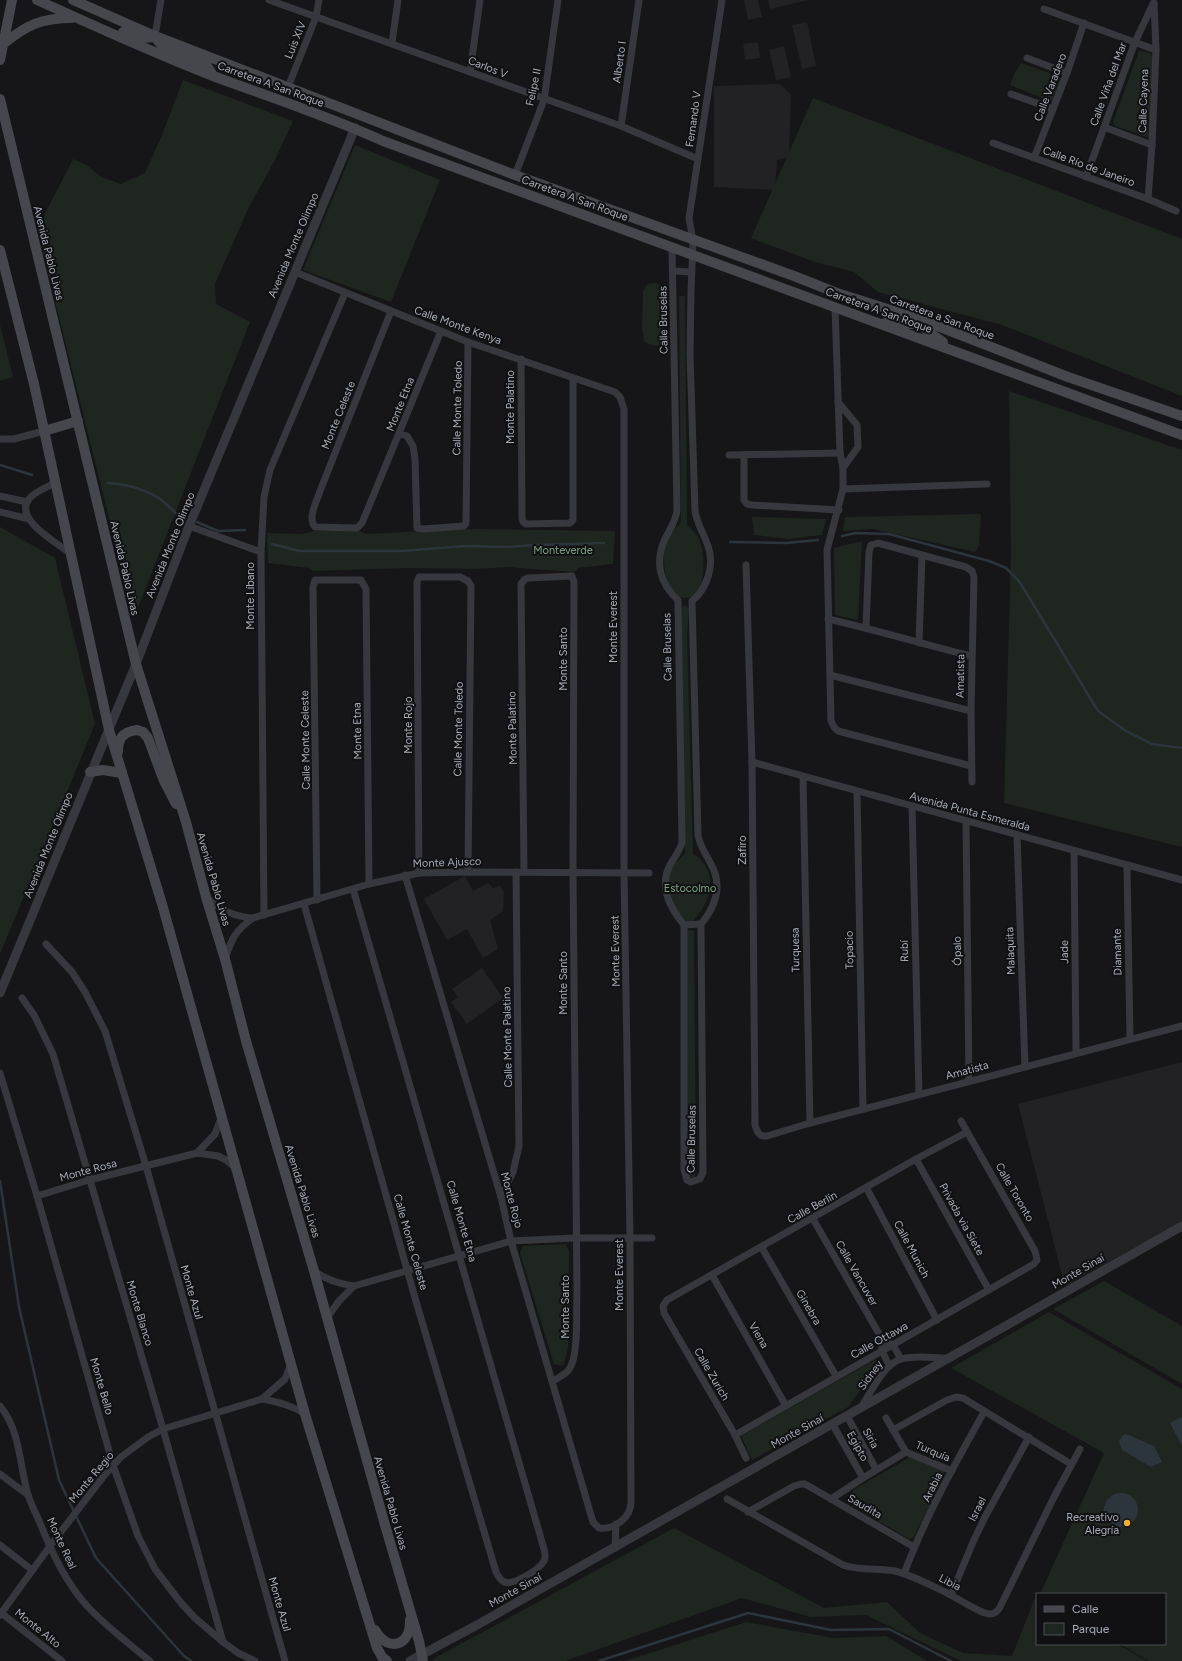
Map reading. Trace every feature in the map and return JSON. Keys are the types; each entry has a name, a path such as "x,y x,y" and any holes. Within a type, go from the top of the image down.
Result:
{"main road":[{"path":"0,60 12,0"},
{"path":"36,0 81,20"},
{"name":"Carretera A San Roque","path":"73,0 155,36 515,175 693,241"},
{"path":"3,44 18,32 36,22 60,18 81,20 104,24 140,38 155,36 164,48 207,66 213,76"},
{"name":"Carretera A San Roque","path":"81,20 213,76 355,128 383,141 651,239 692,256 1003,368 1182,435"},
{"name":"Avenida Pablo Livas","path":"0,99 136,664 186,822 206,897 225,959 248,1048 314,1271 422,1658"},
{"name":"Carretera a San Roque","path":"693,241 794,276 837,293 922,320 1068,377 1182,416"},
{"path":"0,250 34,384 109,730 162,904 305,1414 379,1653 387,1661"},
{"path":"882,324 890,322 913,324 922,320 926,330 950,349"},
{"path":"44,431 78,421"},
{"path":"118,758 119,741 124,733 137,730 146,735 166,786 186,822"},
{"path":"90,772 103,770 122,773"},
{"path":"370,1622 384,1642 389,1644 398,1643 403,1641 410,1633 410,1612"}],"street":[{"path":"155,36 161,0"},
{"name":"Carlos V","path":"269,0 392,43 544,100 621,126 698,159"},
{"name":"Luis XIV","path":"288,87 316,17 319,0"},
{"path":"392,43 398,0"},
{"path":"470,72 480,0"},
{"name":"Felipe II","path":"515,175 544,100 558,0"},
{"name":"Alberto I","path":"621,126 639,0"},
{"name":"Fernando V","path":"692,256 693,241 689,218 722,0"},
{"name":"Calle Viña del Mar","path":"1086,177 1135,42 1154,2"},
{"name":"Calle Cayena","path":"1148,200 1156,50 1154,2"},
{"path":"1044,9 1156,50"},
{"name":"Calle Varadero","path":"1034,158 1067,74 1084,23"},
{"path":"1027,58 1067,74"},
{"path":"1011,94 1053,109"},
{"path":"1104,127 1152,145"},
{"name":"Avenida Monte Olimpo","path":"0,993 90,772 136,664 190,526 355,128"},
{"name":"Calle Río de Janeiro","path":"993,143 1176,211"},
{"name":"Calle Bruselas","path":"672,248 677,510 675,521 661,548 660,568 665,586 678,600 682,842 680,849 669,866 665,884 667,896 672,909 684,925 684,1170 687,1180 691,1182 700,1179 704,1172 701,924"},
{"path":"678,600 692,601 700,594 706,584 709,573 710,554 707,542 698,525 695,511 690,353 692,256"},
{"path":"673,271 691,272"},
{"name":"Calle Monte Kenya","path":"295,272 468,342 615,392"},
{"name":"Monte Líbano","path":"264,915 261,552 264,497 270,470 345,293"},
{"path":"835,307 840,453 843,468 843,489 839,510 827,550 831,721 838,731 971,766"},
{"name":"Monte Celeste","path":"357,528 315,527 312,522 312,518 320,491 392,311"},
{"name":"Monte Etna","path":"357,528 362,523 400,434 441,331"},
{"name":"Calle Monte Toledo","path":"400,434 407,436 413,446 415,458 417,526 420,529 462,527 466,523 468,342"},
{"name":"Monte Palatino","path":"521,359 522,518 523,522 526,524 570,523 573,520 573,378"},
{"name":"Monte Everest","path":"615,392 620,397 624,409 624,873 630,1238 631,1502 629,1513 616,1524"},
{"path":"838,402 858,425 858,447 843,468"},
{"path":"0,439 14,439 44,431"},
{"path":"729,455 840,453"},
{"path":"744,455 744,500 747,504 839,510"},
{"path":"55,483 30,498 25,505 26,515 32,524 70,553"},
{"path":"843,489 987,484"},
{"path":"0,496 27,502"},
{"path":"0,512 29,519"},
{"path":"190,526 261,552"},
{"path":"866,628 869,552 871,545 878,543 922,556 919,643"},
{"name":"Amatista","path":"922,556 966,567 972,571 974,577 971,656 972,782"},
{"name":"Zafiro","path":"746,566 752,762 755,1125 758,1133"},
{"name":"Monte Santo","path":"521,584 528,578 572,576 574,582 573,872 576,1290 575,1347 571,1368 566,1374 553,1381"},
{"name":"Calle Monte Toledo","path":"419,577 460,578 468,581 471,586 468,872"},
{"name":"Monte Rojo","path":"419,577 417,582 419,873"},
{"name":"Monte Etna","path":"315,580 361,580 366,588 369,884"},
{"name":"Calle Monte Celeste","path":"315,580 313,587 317,900"},
{"name":"Monte Palatino","path":"521,584 524,872"},
{"path":"684,925 701,924 715,904 718,886 714,869 701,847 698,835 692,601"},
{"path":"828,619 971,656"},
{"path":"830,675 971,711"},
{"name":"Avenida Punta Esmeralda","path":"752,762 1182,880"},
{"name":"Turquesa","path":"803,777 810,1123"},
{"name":"Topacio","path":"857,792 863,1109"},
{"name":"Rubí","path":"912,806 919,1094"},
{"name":"Ópalo","path":"966,821 970,1081"},
{"name":"Malaquita","path":"1017,835 1025,1067"},
{"name":"Jade","path":"1074,850 1076,1053"},
{"name":"Diamante","path":"1127,865 1130,1040"},
{"name":"Calle Monte Palatino","path":"501,1197 513,1172 519,1146 516,872"},
{"name":"Monte Ajusco","path":"206,897 214,905 229,914 239,917 253,918 369,884 419,873 649,873"},
{"name":"Monte Rojo","path":"405,875 501,1197 511,1241 593,1522 599,1528 607,1528 616,1524"},
{"name":"Calle Monte Etna","path":"353,889 544,1549 545,1561 536,1570 518,1580 507,1583 504,1582"},
{"name":"Calle Monte Celeste","path":"304,904 408,1271 496,1572 504,1582"},
{"name":"Monte Ajusco","path":"225,959 233,936 242,926 253,918"},
{"name":"Monte Azul","path":"46,944 72,972 81,985 102,1025 146,1166 285,1661"},
{"name":"Monte Blanco","path":"22,998 34,1015 53,1054 163,1429 223,1642"},
{"name":"Amatista","path":"758,1133 761,1136 767,1136 919,1094 1182,1026"},
{"name":"Monte Bello","path":"0,1073 37,1196 113,1465 138,1536 155,1569 181,1603 195,1618 238,1653 255,1661"},
{"path":"196,1153 215,1134 222,1115"},
{"name":"Calle Toronto","path":"961,1121 1035,1251 1037,1256 1034,1264"},
{"name":"Calle Berlín","path":"666,1300 762,1248 967,1132"},
{"path":"196,1153 218,1156 226,1160 237,1169"},
{"name":"Monte Rosa","path":"37,1196 89,1180 196,1153"},
{"name":"Privada via Siete","path":"916,1160 989,1290"},
{"name":"Calle Munich","path":"867,1189 937,1320"},
{"name":"Calle Vancuver","path":"813,1219 882,1339 882,1351"},
{"name":"Monte Sinaí","path":"410,1661 422,1658 1182,1226"},
{"path":"314,1271 328,1280 339,1284 354,1286 511,1241 575,1238 652,1238"},
{"name":"Ginebra","path":"762,1248 836,1376"},
{"name":"Calle Ottawa","path":"735,1435 1034,1264"},
{"name":"Viena","path":"712,1275 786,1406"},
{"path":"327,1318 338,1301 354,1286"},
{"name":"Calle Zurich","path":"666,1300 664,1313 735,1435 746,1458"},
{"path":"882,1339 893,1345 901,1359"},
{"path":"882,1351 889,1365"},
{"name":"Sidney","path":"860,1408 889,1365 901,1359 950,1358"},
{"name":"Monte Regio","path":"262,1400 285,1379 291,1364"},
{"path":"893,1430 947,1400 956,1397 963,1398 1071,1464"},
{"name":"Monte Regio","path":"1,1613 50,1546 113,1465 148,1438 163,1429 262,1400 286,1404 305,1414"},
{"name":"Monte Real","path":"0,1406 14,1429 28,1494 50,1546 67,1579 87,1606 101,1621 150,1661"},
{"name":"Arabia","path":"904,1574 914,1547 952,1471 984,1412"},
{"name":"Siria","path":"847,1416 876,1469"},
{"path":"831,1499 876,1469 906,1452 886,1418"},
{"name":"Egipto","path":"833,1424 863,1478"},
{"name":"Israel","path":"951,1594 985,1516 1029,1437"},
{"name":"Libia","path":"727,1499 843,1565 850,1568 886,1570 904,1574 951,1594 986,1614 993,1614 998,1610 1039,1526 1080,1449"},
{"name":"Turquía","path":"906,1452 952,1471"},
{"path":"0,1474 28,1494"},
{"name":"Saudita","path":"748,1512 794,1486 805,1484 914,1547"},
{"path":"614,1548 616,1524"},
{"path":"0,1545 32,1570"},
{"name":"Monte Alto","path":"1,1613 62,1661"}],"shaded area":[{"path":"744,0 758,0 762,17 748,20"},
{"path":"768,0 808,0 770,9"},
{"path":"807,22 816,66 802,69 792,25"},
{"path":"758,42 760,58 745,60 743,44"},
{"path":"784,46 791,77 776,80 769,50"},
{"path":"780,84 791,95 789,157 777,160 775,190 714,187 714,86"},
{"path":"465,876 473,891 488,883 493,888 500,885 504,893 503,911 490,920 498,949 483,958 467,929 447,940 424,899"},
{"path":"482,968 503,998 467,1024 451,1002 458,997 452,989"},
{"path":"1182,1062 1182,1221 1065,1286 1018,1104"},
{"path":"1181,1417 1182,1418 1182,1446 1170,1423"},
{"path":"1124,1434 1154,1446 1162,1462 1151,1467 1122,1450 1119,1441"},
{"path":"1121,1493 1133,1498 1138,1510 1133,1522 1121,1527 1109,1522 1104,1510 1109,1498"}],"green space":[{"path":"1139,51 1150,53 1153,58 1149,138 1115,126 1113,122"},
{"path":"1021,63 1060,77 1063,81 1055,103 1010,85 1014,74"},
{"path":"183,80 293,121 275,160 249,207 215,284 216,304 250,322 134,618 37,229 73,159 88,166 101,177 121,184 145,173 162,135"},
{"path":"813,98 1182,239 1182,396 1002,325 878,292 854,272 815,262 751,238"},
{"path":"355,145 440,180 391,302 303,270"},
{"path":"655,283 665,287 664,341 658,346 651,345 644,341 642,329 643,291 647,284"},
{"path":"679,296 685,296 687,524 700,541 703,557 703,576 701,585 692,597 684,598 678,596 672,591 664,567 666,542 672,531 681,522"},
{"path":"0,325 13,377 0,381"},
{"path":"1009,391 1182,450 1182,847 1004,803 1011,554"},
{"path":"981,514 979,545 975,552 873,529 843,531 845,517"},
{"path":"752,517 826,519 822,535 790,539 754,535"},
{"path":"0,527 55,558 95,724 0,954"},
{"name":"Monteverde","path":"463,529 615,531 613,564 578,568 575,572 510,567 472,569 407,568 313,571 309,568 268,563 267,533 303,534 313,531 357,530 366,534"},
{"path":"862,541 858,620 835,615 834,548"},
{"name":"Estocolmo","path":"683,606 686,606 689,609 687,637 693,854 702,861 706,867 710,882 710,890 705,905 690,924 684,920 675,908 668,892 667,884 670,869 685,853 681,609"},
{"path":"688,930 694,931 696,1172 694,1178 688,1177 686,1173"},
{"path":"566,1244 569,1251 568,1348 563,1366 554,1364 520,1253 523,1246"},
{"path":"1104,1281 1182,1326 1182,1384 1053,1309"},
{"name":"Recreativo Alegría","path":"1049,1312 1182,1389 1182,1661 1149,1661 1122,1645 1166,1645 1166,1593 1040,1593 1104,1453 951,1368"},
{"path":"876,1359 878,1366 848,1407 752,1460 741,1436"},
{"path":"912,1456 944,1471 945,1476 913,1538 909,1539 856,1508 851,1501 853,1490"},
{"path":"674,1528 824,1608 887,1602 920,1633 963,1653 1012,1656 1035,1598 1036,1645 1119,1645 1147,1661 961,1661 866,1615 811,1617 742,1598 565,1661 434,1661 433,1659"},
{"path":"746,1622 833,1638 886,1636 927,1661 625,1661"}],"waterway":[{"path":"0,465 32,475"},
{"path":"108,483 121,484 147,492 162,500 182,519"},
{"path":"197,522 218,531 245,530"},
{"path":"842,536 856,533 889,534 989,561 1006,568 1019,581 1098,711 1126,731 1152,744 1182,748"},
{"path":"730,542 787,543 818,540"},
{"path":"272,544 299,551 402,551 465,546 507,547 604,543"},
{"path":"0,1181 19,1307 59,1480 96,1558 184,1656 191,1661"},
{"path":"599,1661 748,1613 831,1630 889,1629 951,1661"}],"place":[{"name":"Recreativo Alegría","path":"1127,1523"}]}
